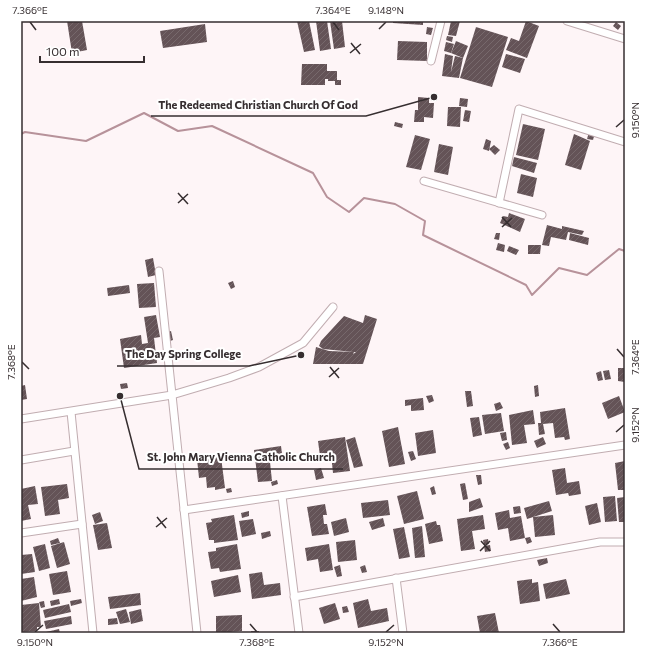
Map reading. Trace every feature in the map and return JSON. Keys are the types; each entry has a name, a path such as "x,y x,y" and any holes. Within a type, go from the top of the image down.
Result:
{"street":[{"path":"431,61 441,21"},
{"path":"567,21 625,39"},
{"path":"499,203 518,109 625,142"},
{"path":"424,181 542,215"},
{"path":"158,271 197,633"},
{"path":"21,419 172,395 229,378 286,354 303,343 333,308"},
{"path":"71,412 93,633"},
{"path":"184,510 625,445"},
{"path":"21,460 74,451"},
{"path":"282,496 299,633"},
{"path":"21,534 82,524"},
{"path":"294,597 600,542 625,542"},
{"path":"396,578 403,633"}],"building":[{"path":"67,21 82,21 87,50 72,53"},
{"path":"297,21 309,21 315,50 304,52"},
{"path":"316,21 327,21 331,49 320,51"},
{"path":"330,21 342,21 345,47 334,49"},
{"path":"393,21 423,21 423,25 393,23"},
{"path":"451,21 460,21 456,36 448,35"},
{"path":"526,21 539,26 527,58 506,50 511,38 519,41"},
{"path":"616,22 621,26 618,30 613,26"},
{"path":"205,24 207,42 163,48 160,31"},
{"path":"427,27 433,28 431,35 426,34"},
{"path":"476,27 508,37 492,87 460,78"},
{"path":"447,36 453,37 452,42 446,40"},
{"path":"398,41 427,42 427,61 397,60"},
{"path":"456,41 468,46 463,58 451,53"},
{"path":"446,42 454,44 451,53 444,51"},
{"path":"445,54 453,56 451,72 455,56 463,58 459,78 442,76"},
{"path":"506,54 525,59 520,73 502,67"},
{"path":"302,64 327,64 327,71 337,71 337,80 341,80 341,85 335,85 335,81 328,81 328,79 325,79 325,85 301,85"},
{"path":"418,97 429,98 429,103 434,103 433,118 424,117 424,122 414,122 415,110 418,110"},
{"path":"460,98 468,99 467,107 459,106"},
{"path":"448,107 461,107 460,127 447,126"},
{"path":"465,110 471,111 469,122 463,121"},
{"path":"395,122 403,124 402,128 394,126"},
{"path":"523,124 545,129 538,160 516,155"},
{"path":"589,132 595,133 593,140 587,139"},
{"path":"574,134 590,141 581,170 565,165"},
{"path":"415,135 430,139 421,170 406,167"},
{"path":"486,139 491,141 489,151 483,149"},
{"path":"439,144 453,147 448,175 434,172"},
{"path":"494,145 500,150 495,155 489,149"},
{"path":"514,157 537,163 534,173 512,166"},
{"path":"521,174 537,178 533,197 517,193"},
{"path":"509,213 525,219 520,232 500,223 503,216 508,217"},
{"path":"547,225 562,229 562,226 584,231 582,235 568,232 566,240 551,237 549,246 542,245"},
{"path":"496,233 500,233 499,240 494,239"},
{"path":"570,233 589,238 588,245 569,240"},
{"path":"498,243 505,245 504,252 496,250"},
{"path":"528,245 541,245 540,254 528,254"},
{"path":"509,246 519,250 516,255 507,251"},
{"path":"153,258 156,275 148,277 145,260"},
{"path":"233,281 235,287 231,289 228,283"},
{"path":"154,283 156,307 139,308 137,284"},
{"path":"129,285 130,293 108,296 107,288"},
{"path":"156,315 160,337 154,338 157,363 124,368 120,339 141,335 142,344 148,343 144,317"},
{"path":"365,315 377,319 363,364 313,364 316,347 329,351 354,352 323,349 319,346 321,341 344,316 363,323"},
{"path":"171,331 173,340 170,341 168,332"},
{"path":"618,368 625,368 625,382 618,381"},
{"path":"609,370 611,379 605,380 603,371"},
{"path":"601,371 603,380 598,381 596,373"},
{"path":"127,383 128,388 121,389 120,384"},
{"path":"25,385 27,399 21,400 21,386"},
{"path":"538,385 539,396 535,397 534,386"},
{"path":"465,391 471,391 473,406 467,407"},
{"path":"432,395 434,401 429,403 426,396"},
{"path":"619,396 625,412 608,419 602,403"},
{"path":"423,398 424,410 411,411 411,405 405,406 405,400"},
{"path":"500,402 503,408 496,411 494,404"},
{"path":"565,408 570,439 565,440 564,437 555,438 553,423 543,424 545,434 539,435 538,423 541,423 540,412"},
{"path":"533,410 535,424 524,425 527,443 512,445 509,415"},
{"path":"501,413 504,431 485,434 482,415"},
{"path":"479,417 482,435 473,437 470,418"},
{"path":"398,427 405,464 389,467 382,431"},
{"path":"433,430 436,453 418,456 415,433"},
{"path":"506,432 507,440 502,441 500,433"},
{"path":"345,437 350,471 333,473 331,454 320,456 318,441"},
{"path":"355,437 363,466 354,468 346,440"},
{"path":"543,437 546,444 537,448 534,441"},
{"path":"508,442 510,448 506,450 503,444"},
{"path":"281,446 283,461 270,462 272,481 258,482 254,450"},
{"path":"413,451 416,459 411,461 408,452"},
{"path":"221,457 225,488 215,490 215,487 207,488 206,477 199,478 197,459"},
{"path":"625,461 625,490 618,490 615,463"},
{"path":"321,468 324,478 316,480 314,470"},
{"path":"565,468 567,483 579,481 581,494 569,496 568,493 556,495 552,470"},
{"path":"476,475 481,475 482,484 478,485"},
{"path":"277,480 278,484 272,486 271,482"},
{"path":"465,483 468,499 463,500 460,484"},
{"path":"67,484 69,498 58,500 60,514 45,516 41,487"},
{"path":"35,486 38,504 28,505 31,519 21,521 21,489"},
{"path":"434,486 436,494 432,495 430,488"},
{"path":"231,488 232,492 227,493 226,489"},
{"path":"417,491 424,519 404,524 397,496"},
{"path":"615,496 617,521 605,522 603,497"},
{"path":"625,497 625,522 619,522 617,498"},
{"path":"480,498 483,507 469,512 469,502"},
{"path":"388,500 390,515 363,518 361,503"},
{"path":"549,501 552,511 527,519 524,508"},
{"path":"597,503 601,522 589,525 585,506"},
{"path":"325,504 327,515 323,515 324,524 327,524 329,534 312,536 307,507"},
{"path":"520,506 521,513 514,514 513,507"},
{"path":"509,510 510,518 521,516 525,538 510,541 508,528 498,530 495,513"},
{"path":"249,511 249,516 242,518 241,513"},
{"path":"100,512 103,521 95,524 92,515"},
{"path":"234,515 238,540 214,543 214,540 209,540 206,523 212,522 211,519"},
{"path":"483,515 485,529 472,531 475,549 461,551 457,519"},
{"path":"553,515 555,535 535,537 533,517"},
{"path":"346,518 349,532 334,536 331,522"},
{"path":"383,518 385,526 372,530 369,522"},
{"path":"253,519 256,534 242,537 239,521"},
{"path":"436,521 437,525 440,525 443,541 429,544 425,524"},
{"path":"107,523 112,548 98,550 93,525"},
{"path":"422,526 425,557 415,558 412,528"},
{"path":"404,527 410,557 399,559 393,529"},
{"path":"270,531 271,536 262,539 261,533"},
{"path":"530,537 532,542 527,544 525,538"},
{"path":"58,538 60,543 51,545 50,541"},
{"path":"488,539 489,544 484,545 483,540"},
{"path":"355,540 357,560 338,562 336,542"},
{"path":"64,542 70,564 57,568 51,546"},
{"path":"45,544 50,568 39,571 33,547"},
{"path":"237,544 241,569 220,572 219,568 211,569 208,552 216,551 216,548"},
{"path":"329,544 333,570 320,572 318,559 307,561 305,548"},
{"path":"490,545 491,551 485,552 484,546"},
{"path":"32,554 35,572 21,574 21,555"},
{"path":"547,558 548,563 539,566 537,560"},
{"path":"340,565 342,576 337,577 334,567"},
{"path":"365,565 367,572 362,573 360,567"},
{"path":"67,571 71,592 53,595 49,574"},
{"path":"262,572 264,585 280,583 281,595 252,599 249,574"},
{"path":"238,575 241,592 214,597 211,581"},
{"path":"34,577 37,597 21,601 21,579"},
{"path":"532,579 532,583 538,582 540,601 520,604 517,581"},
{"path":"566,579 570,594 546,599 543,584"},
{"path":"140,593 141,605 110,609 108,597"},
{"path":"59,599 60,604 51,606 50,601"},
{"path":"81,599 82,603 71,606 70,601"},
{"path":"368,599 371,611 387,608 389,621 358,628 353,603"},
{"path":"44,601 45,607 41,608 39,602"},
{"path":"39,603 41,627 37,627 37,631 21,632 21,605"},
{"path":"335,603 340,619 324,624 319,608"},
{"path":"69,604 71,612 45,618 43,610"},
{"path":"347,606 349,612 343,613 342,607"},
{"path":"126,609 130,622 120,624 116,612"},
{"path":"141,609 143,621 131,624 129,612"},
{"path":"495,613 499,633 480,633 477,616"},
{"path":"242,615 242,631 216,633 216,616"},
{"path":"71,616 72,624 46,629 44,621"},
{"path":"117,618 118,624 108,625 108,619"},
{"path":"59,629 60,633 46,633 46,632"},
{"path":"251,631 259,631 259,633 251,633"}],"waterway":[{"path":"21,134 25,132 86,141 144,113 178,131 212,126 313,173 327,197 349,212 364,198 395,204 425,221 423,235 526,285 532,295 559,268 587,275 619,249 625,251"}],"place":[{"name":"The Redeemed Christian Church Of God","path":"434,97"},
{"name":"The Day Spring College","path":"301,355"},
{"name":"St. John Mary Vienna Catholic Church","path":"120,396"}]}
